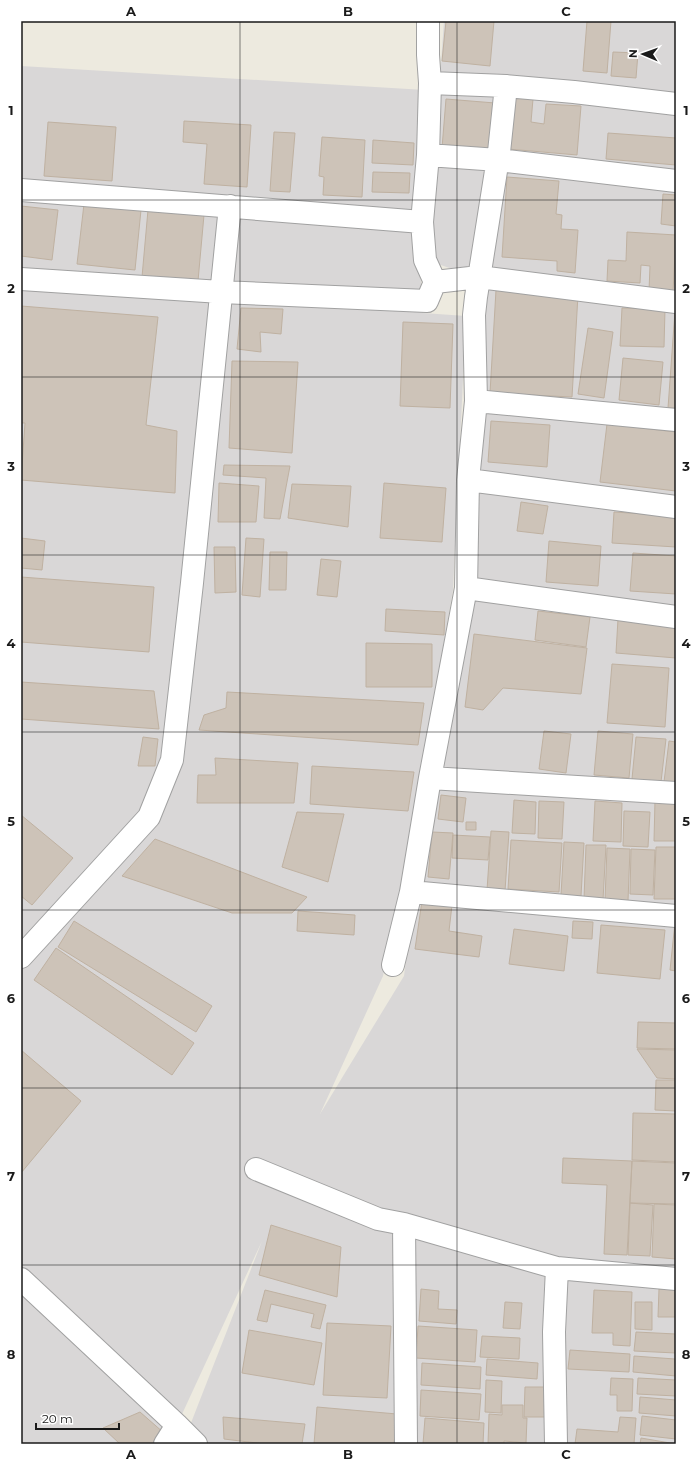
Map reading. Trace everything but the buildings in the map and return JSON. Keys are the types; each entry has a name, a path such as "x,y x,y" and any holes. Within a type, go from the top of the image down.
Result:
{"street":[{"path":"21,279 221,292 427,301 435,282 425,260 422,222 428,156 430,84 428,21"},
{"path":"430,84 506,86 676,104"},
{"path":"393,965 411,892 430,778 466,588 468,480 476,401 474,315 498,160 506,86"},
{"path":"428,156 498,160 676,181"},
{"path":"21,190 422,222"},
{"path":"21,957 149,817 172,760 192,583 230,206"},
{"path":"435,282 479,277 676,302"},
{"path":"476,401 676,420"},
{"path":"468,480 676,508"},
{"path":"466,588 676,617"},
{"path":"430,778 676,793"},
{"path":"411,892 676,916"},
{"path":"256,1169 378,1219 404,1224 557,1268 676,1278"},
{"path":"404,1224 406,1444"},
{"path":"556,1444 554,1332 557,1268"},
{"path":"21,1279 196,1444"},
{"path":"165,1444 177,1425"}],"shaded area":[{"path":"444,21 676,21 676,1444 205,1444 189,1428 262,1241 177,1425 175,1444 21,1444 21,66 425,90 418,237 423,313 466,316 453,590 402,883 383,976 320,1114 404,976 425,815 449,741 472,585 467,274 432,262 436,133"}]}
